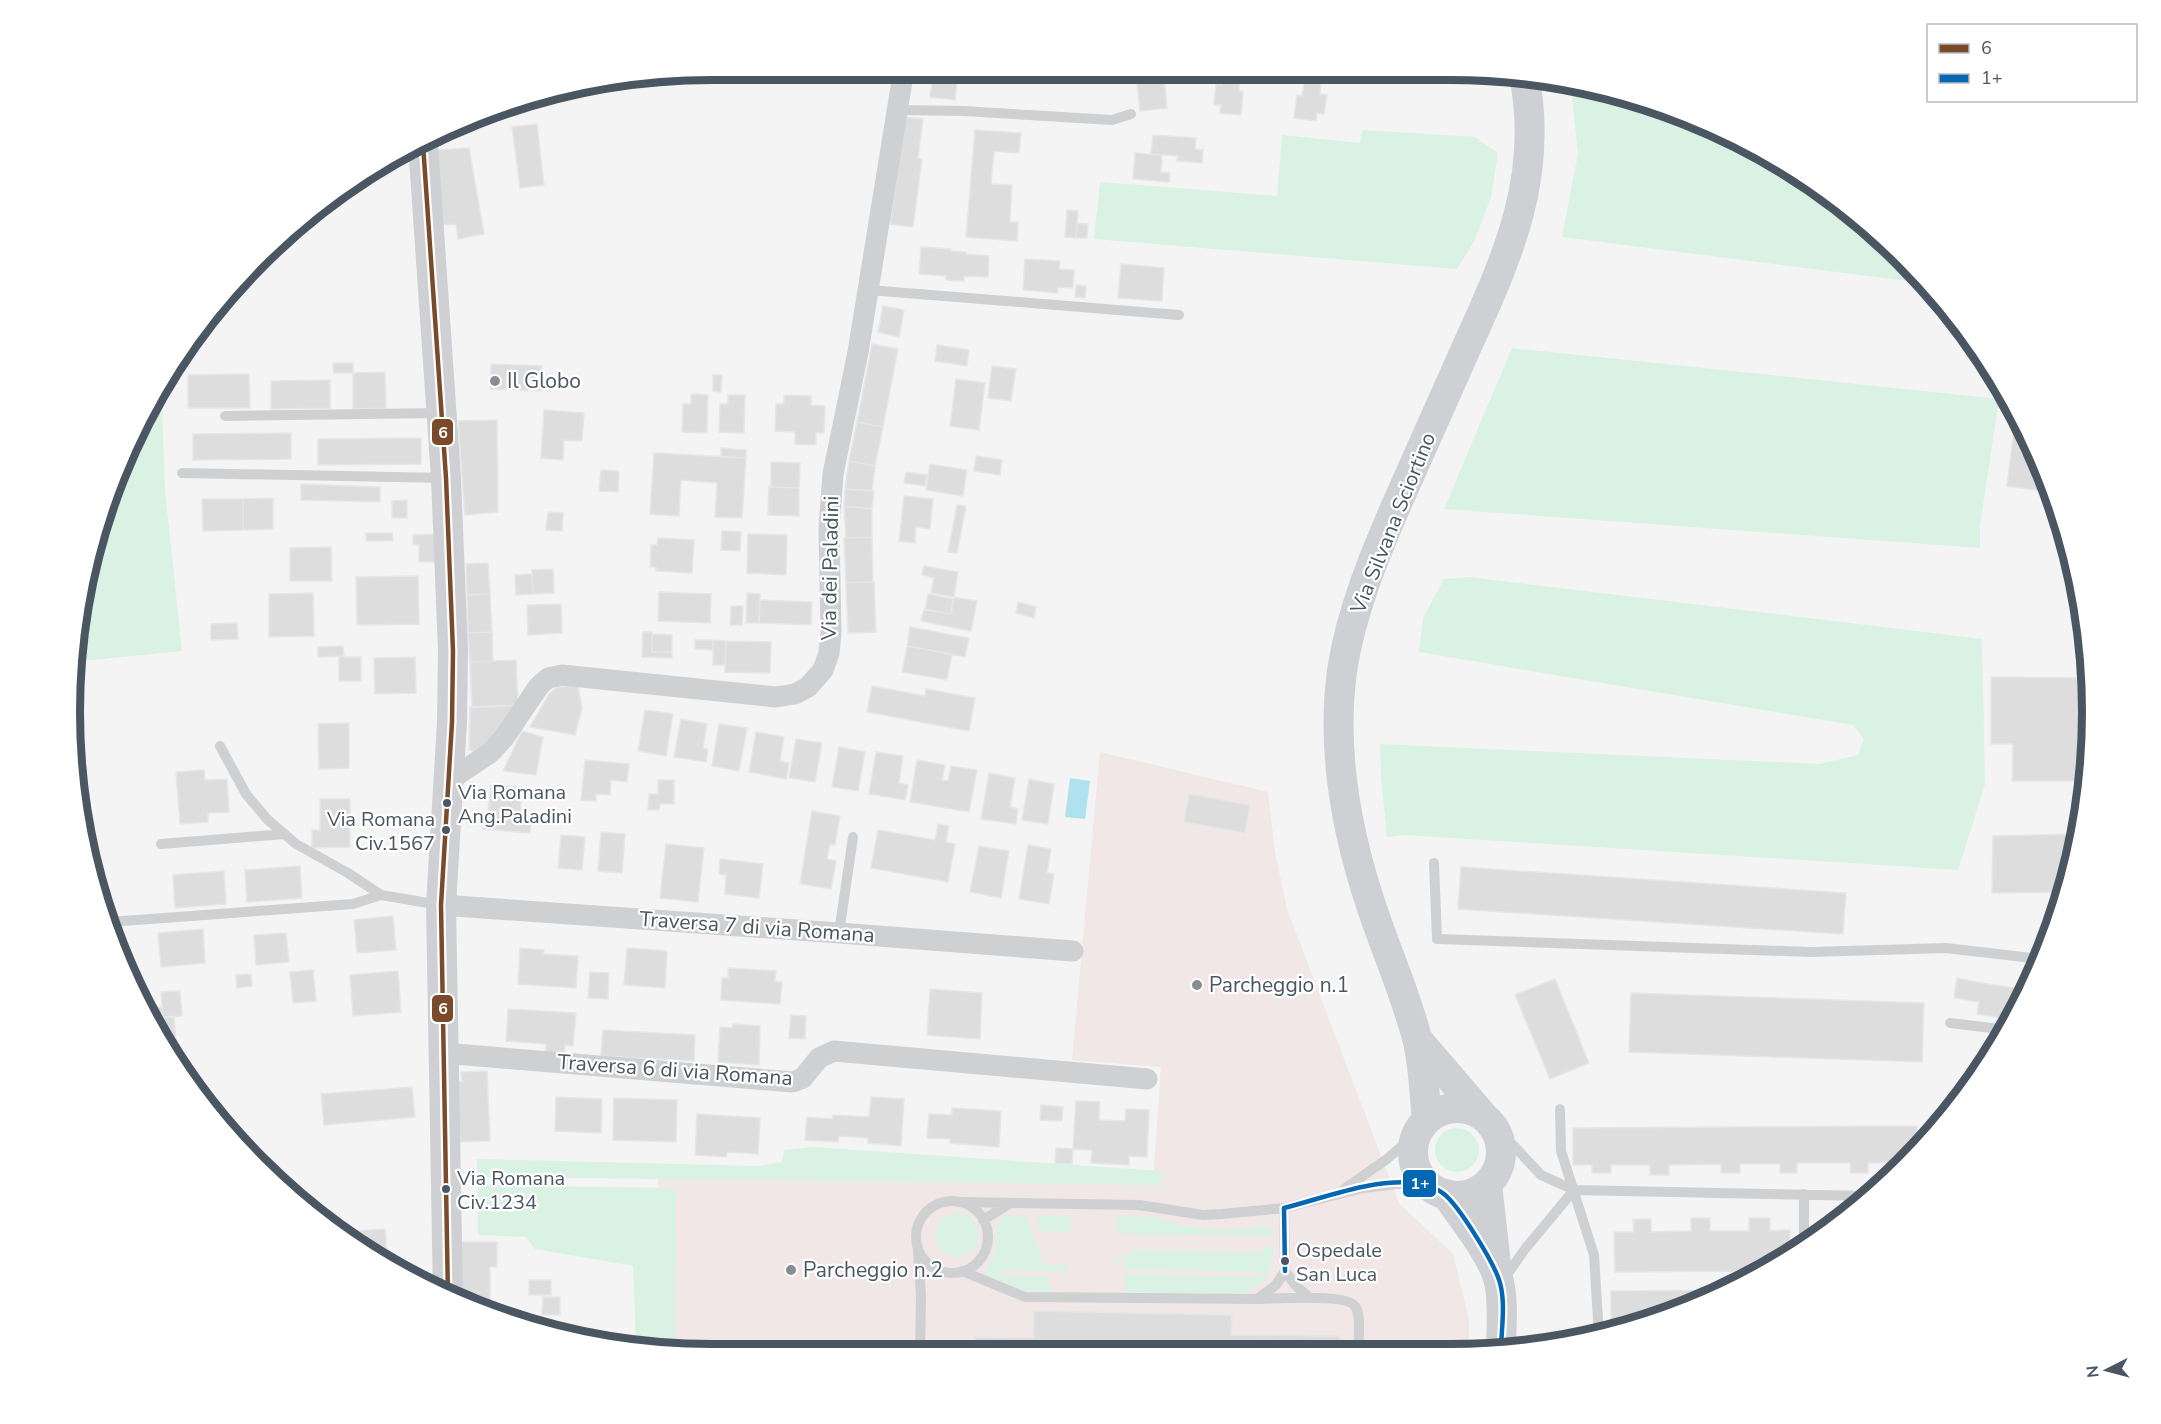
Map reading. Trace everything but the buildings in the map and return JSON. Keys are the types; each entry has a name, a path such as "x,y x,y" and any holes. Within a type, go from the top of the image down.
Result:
{"street":[{"name":"Via dei Paladini","path":"448,781 490,753 504,739 539,686 553,676 562,675 776,697 802,691 819,676 831,642 829,528 833,474 858,352 902,80"},
{"name":"Via Silvana Sciortino","path":"1422,1126 1418,1040 1367,893 1348,821 1338,744 1342,670 1368,574 1424,441 1498,280 1517,224 1527,179 1530,138 1525,84"},
{"path":"423,150 446,478 453,651 441,906 448,1286"},
{"name":"Traversa 7 di via Romana","path":"441,906 1073,951"},
{"path":"1418,1040 1490,1125 1500,1144 1500,1159 1487,1184 1463,1195 1437,1189"},
{"name":"Traversa 6 di via Romana","path":"442,1053 792,1082 803,1078 819,1058 834,1051 1147,1079"},
{"path":"1490,1125 1473,1111 1456,1108 1445,1110 1422,1126 1413,1145 1414,1159 1419,1173 1437,1189 1484,1250 1499,1279"},
{"path":"1487,1184 1499,1279 1501,1342"}],"lane":[{"path":"897,110 963,111 1112,120 1131,114"},
{"path":"868,290 1179,315"},
{"path":"225,417 442,413"},
{"path":"182,473 446,478"},
{"path":"220,746 246,794 267,819 296,844 348,873 381,895 441,906"},
{"path":"161,844 285,834"},
{"path":"839,933 853,837"},
{"path":"1434,863 1437,939 1811,952 1946,948 2031,958"},
{"path":"116,922 353,904 381,895"},
{"path":"1950,1023 1997,1029"},
{"path":"1560,1109 1561,1151 1594,1255 1598,1326"},
{"path":"1490,1125 1514,1146 1541,1175 1574,1190 1857,1196"},
{"path":"1336,1193 1363,1177 1422,1126"},
{"path":"920,1344 921,1296 916,1232 922,1215 936,1204 945,1201 1139,1205 1203,1215 1284,1208 1336,1193 1396,1184 1437,1189"},
{"path":"1499,1279 1574,1190"},
{"path":"1804,1194 1804,1235"},
{"path":"918,1250 922,1258 936,1269 953,1273 978,1262 986,1246 986,1228 978,1212 962,1202"},
{"path":"983,1220 1009,1204"},
{"path":"1284,1208 1286,1270 1296,1286 1310,1298"},
{"path":"921,1296 926,1280 936,1269"},
{"path":"1257,1299 1276,1285 1286,1270"},
{"path":"962,1271 1025,1297 1348,1300 1355,1307 1358,1320 1358,1344"}],"shaded area":[{"name":"Ospedale San Luca","path":"1100,752 1268,792 1275,852 1287,909 1399,1203 1453,1254 1469,1319 1469,1344 712,1344 660,1342 658,1169 1153,1183 1161,1067 1072,1060"}],"green space":[{"path":"1572,92 1652,113 1729,145 1800,186 1866,236 1912,281 1562,237 1578,154"},
{"path":"1362,130 1475,137 1498,153 1491,197 1475,240 1457,269 1094,239 1100,182 1277,196 1282,135 1360,143"},
{"path":"1512,348 1999,400 1980,526 1980,548 1444,509"},
{"path":"162,400 165,491 182,651 82,661 85,629 101,548 128,470"},
{"path":"1469,577 1982,639 1985,784 1958,870 1405,835 1387,837 1380,744 1820,764 1858,755 1864,739 1853,725 1419,652 1423,618 1444,579"},
{"path":"1457,1128 1473,1134 1479,1150 1473,1166 1457,1172 1441,1166 1435,1150 1441,1134"},
{"path":"813,1147 1162,1171 1161,1185 477,1177 477,1159 759,1166 782,1162 784,1150"},
{"path":"478,1185 676,1188 675,1343 636,1340 633,1266 535,1249 526,1237 478,1235"},
{"path":"957,1213 972,1220 979,1235 972,1250 957,1257 942,1250 935,1235 942,1220"},
{"path":"1006,1215 1023,1215 1028,1219 1043,1264 1068,1265 1068,1271 1003,1270 1002,1275 1047,1276 1052,1292 1026,1291 987,1275 985,1272 995,1252 997,1223"},
{"path":"1042,1215 1071,1215 1071,1232 1040,1231 1036,1220"},
{"path":"1117,1216 1152,1217 1195,1228 1244,1229 1267,1225 1272,1229 1273,1236 1116,1234"},
{"path":"1263,1247 1275,1247 1263,1282 1247,1292 1235,1294 1125,1293 1125,1274 1260,1277 1261,1272 1125,1269 1125,1261 1115,1261 1115,1256 1129,1256 1130,1250 1262,1252"}],"water":[{"path":"1070,778 1090,781 1085,819 1065,817"}],"transit line":[{"name":"6","path":"423,150 446,478 453,651 452,722 441,905 448,1286"},
{"name":"1+","path":"1285,1271 1284,1208 1371,1185 1406,1182 1429,1185 1451,1200 1467,1222 1497,1274 1503,1300 1502,1342"}],"place":[{"name":"Il Globo","path":"495,381"},
{"name":"Via Romana Ang.Paladini","path":"447,803"},
{"name":"Via Romana Civ.1567","path":"446,830"},
{"name":"Parcheggio n.1","path":"1197,985"},
{"name":"Via Romana Civ.1234","path":"446,1189"},
{"name":"Ospedale San Luca","path":"1285,1261"},
{"name":"Parcheggio n.2","path":"791,1270"}]}
